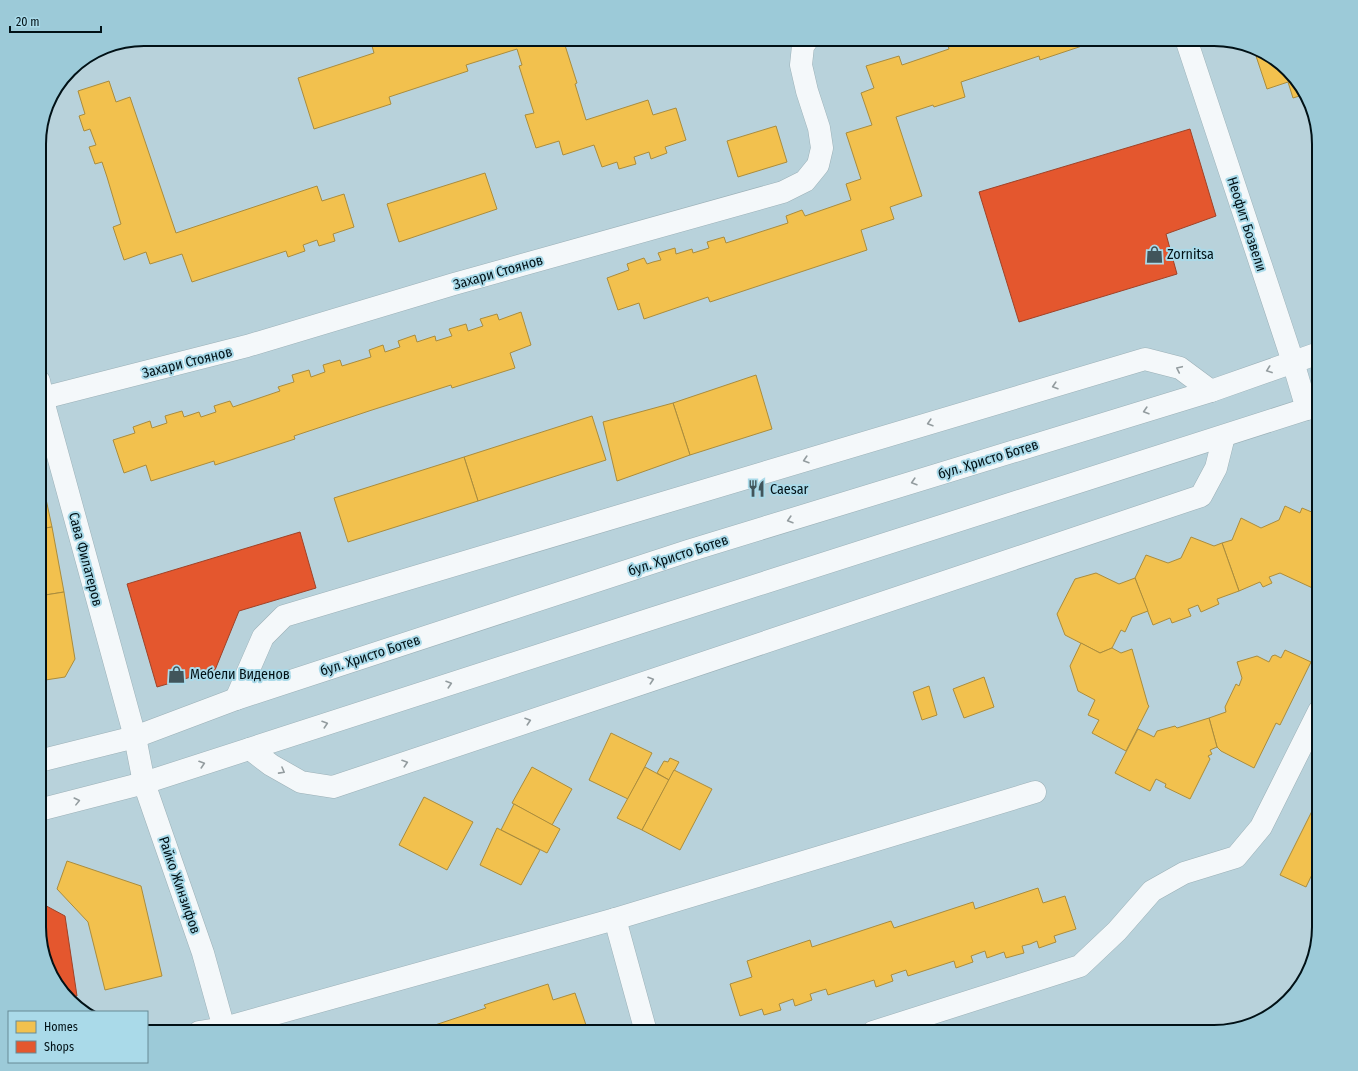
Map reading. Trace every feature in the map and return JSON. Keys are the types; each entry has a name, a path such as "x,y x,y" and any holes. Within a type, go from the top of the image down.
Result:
{"street":[{"name":"Захари Стоянов","path":"46,400 247,346 454,284 783,192 805,181 818,165 822,148 819,128 807,91 802,65 803,46"},
{"name":"Неофит Бозвели","path":"1188,46 1293,362 1312,405"},
{"name":"бул. Христо Ботев","path":"46,757 135,737 236,699 688,551 1211,391 1312,355"},
{"path":"236,699 263,638 284,616 1145,359 1180,368 1211,391"},
{"path":"46,810 144,783 1312,407"},
{"name":"Сава Филатеров","path":"46,415 135,737"},
{"path":"250,749 271,765 301,782 333,787 1201,496 1216,468 1224,436"},
{"path":"895,1025 1080,966 1117,931 1152,891 1184,873 1236,857 1261,827 1312,725"},
{"name":"Райко Жинзифов","path":"135,737 144,783 203,953 223,1025"},
{"path":"242,1025 615,919 1036,792"},
{"path":"615,919 644,1025"}],"building: Homes":[{"path":"372,46 565,46 577,83 575,84 586,120 648,100 653,115 676,108 686,140 665,147 667,153 651,159 649,152 634,157 636,164 619,169 617,162 602,167 594,145 563,155 559,141 536,148 525,115 534,113 519,66 522,65 517,49 466,65 468,71 389,97 391,104 314,129 298,78 374,53"},
{"path":"948,46 1082,46 1040,60 1039,56 961,82 965,97 934,107 933,105 896,117 922,196 890,207 894,219 861,230 867,250 710,302 708,297 644,319 639,303 618,310 607,278 629,270 627,264 644,258 647,264 661,260 658,253 675,248 676,254 692,249 693,253 709,248 707,242 724,237 726,243 788,223 786,216 802,210 805,216 851,200 846,184 861,179 846,133 872,125 861,93 874,88 866,66 899,56 902,65 949,49"},
{"path":"1256,56 1279,70 1292,84 1300,96 1293,98 1288,82 1267,89"},
{"path":"109,81 116,102 130,97 176,233 317,186 322,201 344,194 354,227 333,234 335,241 319,246 317,240 303,245 305,251 288,257 286,251 192,282 182,254 150,264 146,252 124,260 113,227 121,224 107,177 102,162 95,164 89,147 96,145 90,129 84,131 79,116 85,114 78,91"},
{"path":"776,126 787,162 738,177 727,141"},
{"path":"485,173 497,209 399,242 387,204"},
{"path":"521,312 531,345 510,353 515,368 452,388 451,385 372,410 294,436 295,439 215,465 214,461 151,481 146,465 124,473 113,440 135,433 133,427 150,421 152,428 167,423 165,416 182,411 184,417 199,412 201,417 216,412 214,406 230,401 233,407 280,391 278,387 294,382 292,375 309,370 311,377 325,372 323,365 340,360 342,366 371,357 369,350 383,345 385,352 400,347 398,341 415,335 417,342 435,336 436,341 452,336 449,329 466,324 468,331 483,326 480,319 497,314 499,320"},
{"path":"756,375 772,429 690,455 673,403"},
{"path":"673,403 690,455 617,481 603,422"},
{"path":"592,416 606,460 478,501 464,457"},
{"path":"464,457 478,501 348,542 334,498"},
{"path":"46,499 52,527 46,528"},
{"path":"1285,506 1300,513 1302,508 1312,512 1312,588 1280,573 1269,577 1272,583 1263,587 1260,582 1239,591 1222,543 1232,540 1241,518 1261,528 1279,520"},
{"path":"52,527 64,592 46,595 46,528"},
{"path":"1191,537 1214,546 1222,543 1239,591 1217,599 1219,604 1201,612 1198,605 1188,609 1191,616 1172,623 1170,618 1153,625 1135,578 1146,555 1168,563 1181,558"},
{"path":"1096,573 1119,584 1135,578 1148,611 1132,617 1125,632 1121,630 1112,648 1100,653 1065,635 1057,614 1075,579"},
{"path":"64,592 75,659 65,677 46,680 46,595"},
{"path":"1081,643 1100,653 1112,648 1121,653 1132,649 1149,706 1126,751 1092,733 1099,720 1088,715 1095,700 1078,691 1070,666"},
{"path":"1285,650 1311,662 1280,725 1276,723 1254,768 1221,751 1217,747 1209,718 1226,712 1225,707 1236,684 1239,686 1242,678 1237,662 1257,656 1269,662 1272,656 1275,655 1281,658"},
{"path":"984,677 994,707 964,718 953,689"},
{"path":"929,686 937,715 922,720 913,692"},
{"path":"1209,718 1217,747 1210,750 1212,754 1208,756 1210,759 1190,799 1165,787 1166,784 1156,779 1150,791 1115,773 1138,729 1154,737 1157,731 1175,726 1177,728"},
{"path":"611,733 652,753 628,799 589,780"},
{"path":"670,758 679,762 669,780 657,773 664,761 668,762"},
{"path":"532,767 572,789 552,825 512,803"},
{"path":"645,767 669,780 642,830 617,818"},
{"path":"674,770 712,789 680,850 642,830"},
{"path":"424,797 473,822 447,870 399,845"},
{"path":"514,804 560,829 547,853 501,830"},
{"path":"1312,811 1312,875 1306,887 1280,875"},
{"path":"497,828 540,850 521,885 480,865"},
{"path":"67,861 141,886 162,976 105,990 88,922 57,889"},
{"path":"1038,888 1043,903 1065,896 1076,929 1054,936 1056,942 1039,948 1037,941 1022,946 1024,953 1006,958 1004,952 987,958 985,951 971,956 973,962 956,968 954,961 908,976 906,970 891,975 893,981 876,987 874,980 828,995 826,989 810,994 812,1000 795,1006 793,999 779,1004 781,1010 764,1015 762,1009 740,1016 730,984 752,977 747,961 810,940 812,947 891,921 894,928 973,902 975,909"},
{"path":"548,984 553,1000 575,993 586,1025 435,1025 486,1008 484,1005"}],"building: Shops":[{"path":"1190,129 1216,216 1166,234 1177,274 1019,322 979,192"},
{"path":"300,532 316,588 239,611 215,670 157,687 127,584"},
{"path":"46,906 65,916 77,996 75,996 66,987 53,965 46,934"}],"place":[{"name":"Zornitsa","path":"1154,254"},
{"name":"Caesar","path":"757,489"},
{"name":"Мебели Виденов","path":"177,674"}]}
